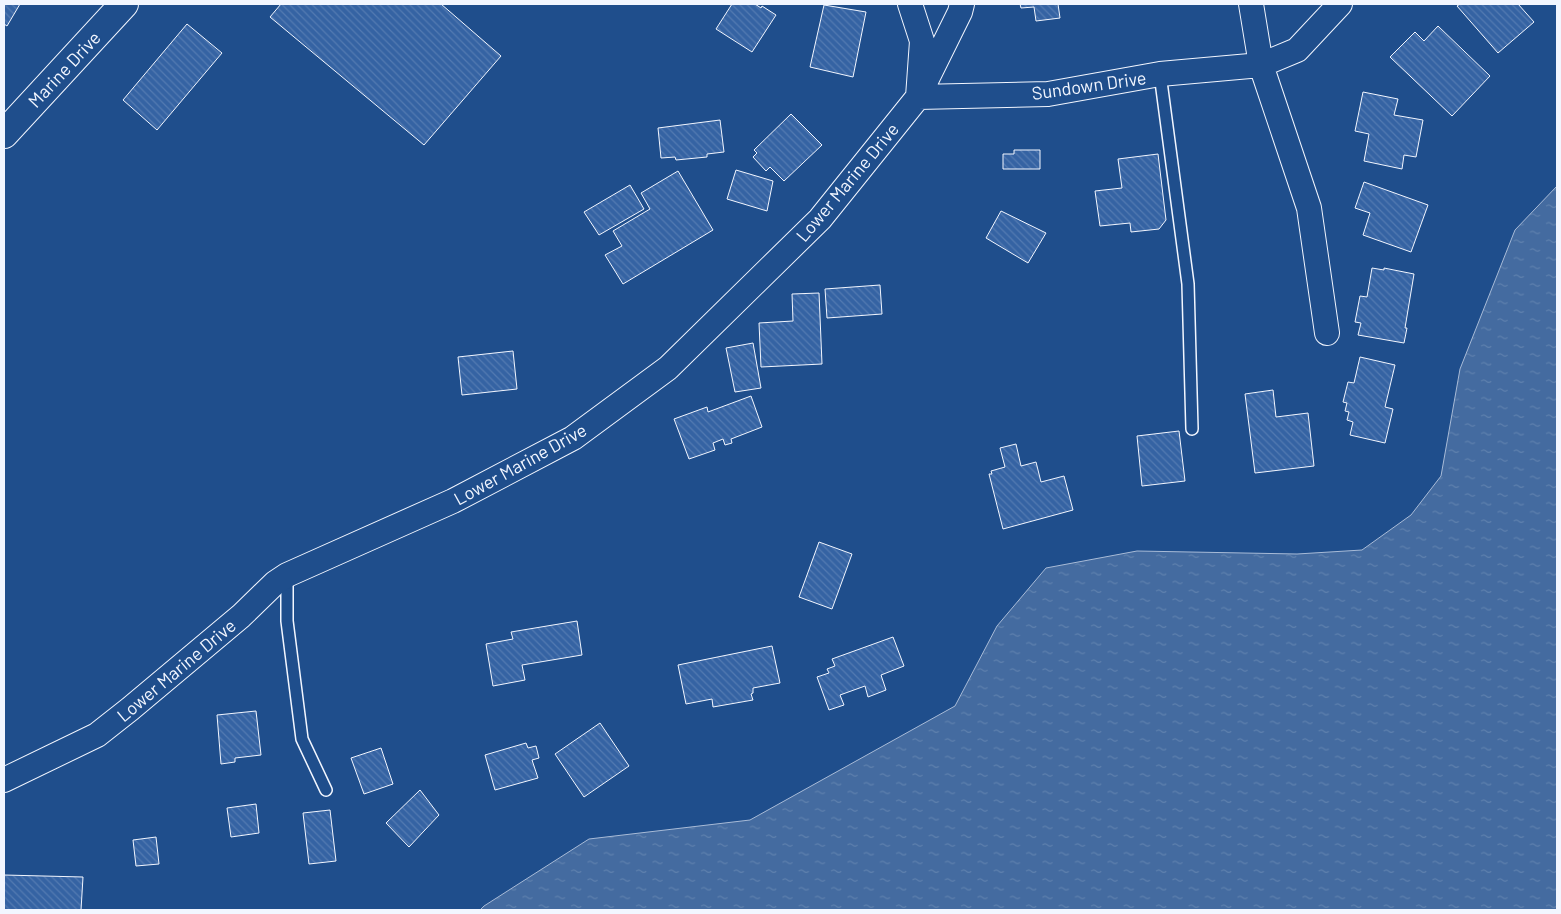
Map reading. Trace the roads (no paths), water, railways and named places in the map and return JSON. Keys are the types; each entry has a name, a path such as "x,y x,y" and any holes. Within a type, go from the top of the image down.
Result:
{"street":[{"name":"Marine Drive","path":"4,134 124,4"},
{"path":"910,4 922,41 918,97"},
{"name":"Lower Marine Drive","path":"4,780 97,734 241,616 287,575 453,501 565,443 668,368 820,219 918,97 960,12 962,4"},
{"path":"1251,4 1260,65 1309,208 1327,333"},
{"name":"Sundown Drive","path":"918,97 1048,94 1160,74 1260,65 1297,50 1340,4"}],"lane":[{"path":"1160,74 1188,284 1192,429"},
{"path":"287,575 287,621 302,739 326,790"}],"water":[{"path":"1557,186 1557,910 480,910 589,839 750,820 955,706 997,626 1046,568 1137,551 1297,554 1362,550 1411,515 1441,476 1460,369 1515,230"}]}
